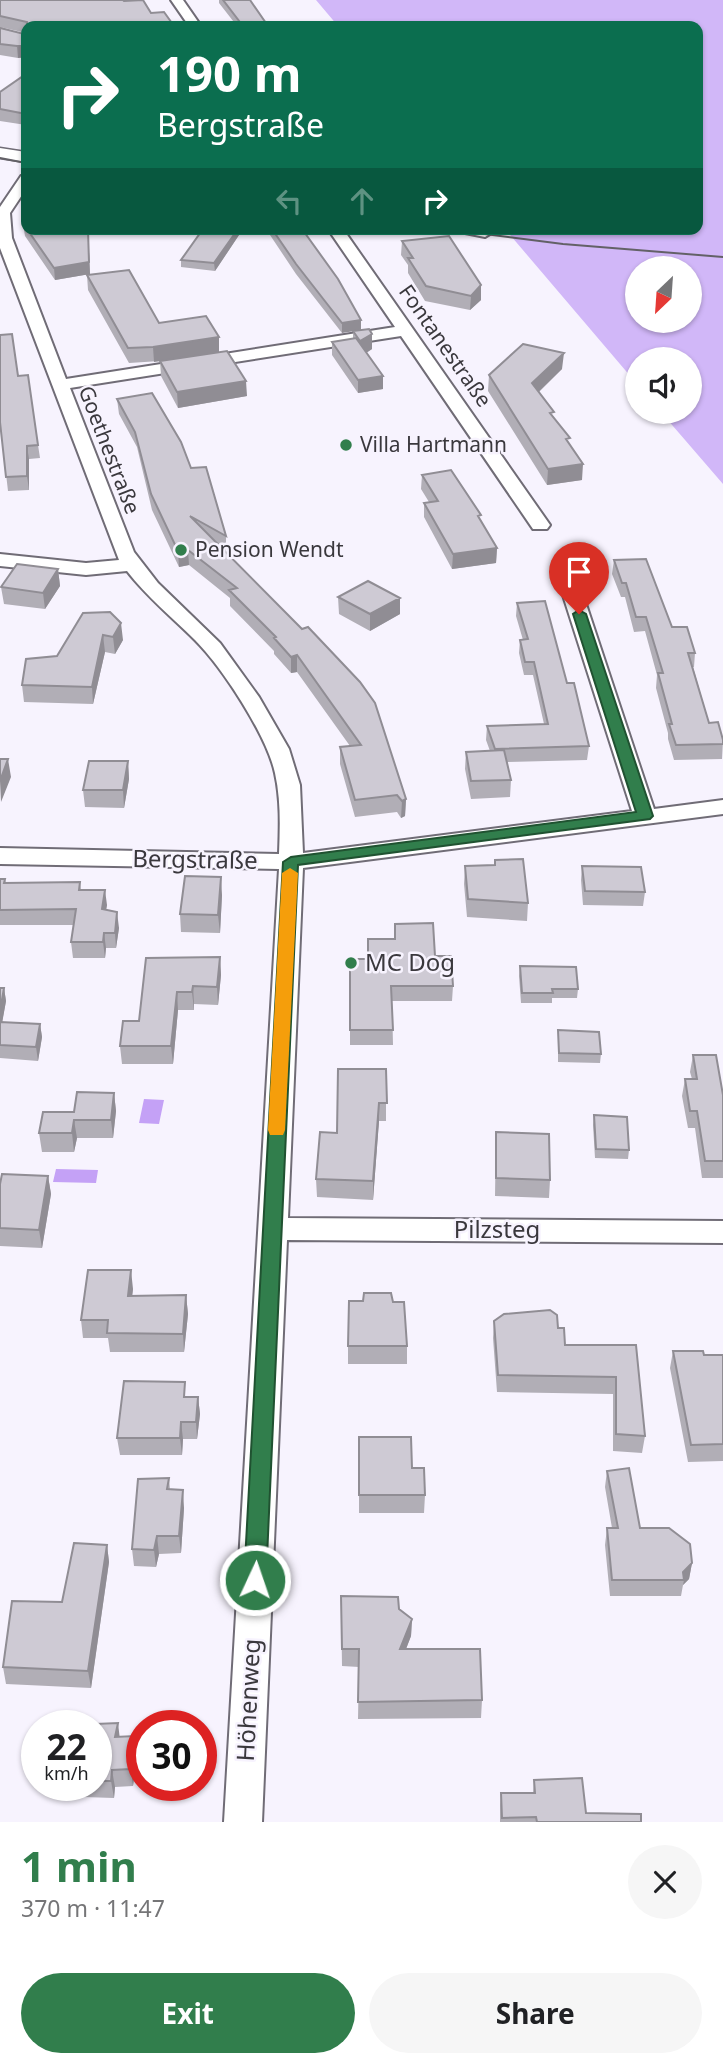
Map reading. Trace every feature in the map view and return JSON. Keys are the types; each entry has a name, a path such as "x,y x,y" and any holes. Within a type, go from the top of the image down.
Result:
{"street":[{"path":"177,0 192,21"},
{"path":"0,153 21,156"},
{"name":"Goethestraße","path":"21,186 5,207 2,228 124,552 144,583 207,640 252,706"},
{"name":"Fontanestraße","path":"339,235 540,525"},
{"path":"60,385 406,330"},
{"path":"0,560 86,569 131,565"},
{"path":"571,589 645,816"},
{"name":"Höhenweg","path":"243,1822 291,862 290,807 283,758 252,706"},
{"name":"Bergstraße","path":"0,856 291,862 723,807"},
{"name":"Pilzsteg","path":"271,1229 723,1232"}],"shaded area":[{"path":"316,0 723,0 723,484 671,424 702,424 702,347 625,347 625,370 510,235 703,235 703,21 334,21"},
{"path":"144,1099 164,1100 159,1124 139,1123"},
{"path":"56,1169 98,1170 96,1183 53,1182"}],"building":[{"path":"0,0 143,0 151,13 164,12 170,21 22,21 0,16"},
{"path":"223,0 250,0 265,21 239,21"},
{"path":"0,28 21,33 21,46 0,44"},
{"path":"21,77 21,113 0,109 0,92"},
{"path":"31,235 88,235 89,262 54,268"},
{"path":"199,235 234,235 214,263 181,260"},
{"path":"276,235 306,235 338,279 361,320 342,323"},
{"path":"449,236 481,285 471,296 426,286 408,258 413,258 402,241"},
{"path":"129,270 159,323 206,316 219,337 128,348 87,275"},
{"path":"369,329 372,334 360,341 353,331"},
{"path":"12,334 18,376 28,375 38,445 27,446 27,476 6,477 0,422 0,335"},
{"path":"356,338 383,376 358,380 332,342"},
{"path":"523,344 564,353 532,383 554,412 550,413 570,438 566,439 583,464 548,469 489,375"},
{"path":"227,351 246,381 177,392 160,361"},
{"path":"152,393 181,442 191,468 206,467 226,536 190,516 302,629 308,627 360,682 375,703 406,799 402,801 397,795 355,800 340,747 361,745 297,655 291,657 274,638 276,637 229,590 237,588 188,550 178,551 151,494 135,432 117,399"},
{"path":"451,470 481,515 478,516 497,548 453,554 424,503 438,501 422,475"},
{"path":"646,559 672,627 687,627 695,653 688,653 709,723 718,722 723,744 676,745 658,673 663,673 646,617 636,617 626,583 622,583 614,560"},
{"path":"17,564 58,569 43,593 1,587"},
{"path":"368,581 400,598 370,614 338,597"},
{"path":"545,601 567,683 574,683 589,746 495,749 487,726 548,724 534,662 525,662 520,640 528,639 517,603"},
{"path":"110,612 121,623 113,637 103,635 92,687 22,685 26,659 57,656 83,613"},
{"path":"504,750 511,780 471,781 466,752"},
{"path":"0,759 8,759 0,781"},
{"path":"89,761 128,761 123,790 83,790"},
{"path":"523,859 528,903 468,899 465,866 495,865 495,860"},
{"path":"582,866 641,867 645,892 585,891"},
{"path":"185,876 221,877 218,915 180,914"},
{"path":"0,879 5,879 4,883 80,882 79,890 105,890 102,909 117,912 115,933 104,933 103,942 71,942 76,909 0,910"},
{"path":"433,923 435,956 451,956 453,986 391,986 393,1030 350,1030 350,959 368,959 368,939 395,939 395,924"},
{"path":"220,957 217,987 193,986 192,992 177,992 171,1046 120,1046 123,1021 139,1021 146,958"},
{"path":"520,966 576,967 578,989 552,989 553,993 522,993"},
{"path":"0,988 4,988 0,1011"},
{"path":"0,1022 40,1024 36,1047 0,1045"},
{"path":"558,1030 599,1032 601,1054 559,1053"},
{"path":"693,1055 716,1055 723,1095 723,1161 705,1161 697,1111 690,1111 685,1079 697,1079"},
{"path":"338,1069 386,1069 387,1103 379,1103 373,1181 316,1179 320,1132 337,1133"},
{"path":"77,1092 114,1093 111,1120 74,1120 72,1133 39,1133 43,1112 74,1112"},
{"path":"594,1115 627,1117 629,1150 596,1149"},
{"path":"496,1132 549,1134 550,1180 496,1178"},
{"path":"2,1174 48,1176 39,1230 0,1228"},
{"path":"88,1270 131,1270 128,1296 186,1295 183,1334 107,1333 108,1320 81,1320"},
{"path":"364,1293 391,1293 393,1302 404,1302 407,1346 348,1346 349,1301 363,1301"},
{"path":"550,1310 557,1315 558,1328 564,1328 565,1345 636,1345 645,1436 616,1434 616,1377 498,1375 494,1321 504,1314"},
{"path":"673,1351 703,1351 704,1355 723,1355 723,1444 691,1445"},
{"path":"124,1381 185,1382 184,1397 198,1397 196,1422 181,1422 180,1438 117,1438"},
{"path":"359,1437 411,1437 412,1468 424,1468 425,1495 359,1495"},
{"path":"629,1468 640,1528 669,1528 690,1544 692,1563 683,1572 684,1580 612,1580 607,1528 618,1528 607,1471"},
{"path":"169,1478 167,1489 183,1490 179,1536 157,1536 154,1550 132,1549 138,1479"},
{"path":"74,1543 107,1545 88,1671 3,1667 12,1601 62,1602"},
{"path":"341,1596 398,1597 399,1609 412,1619 400,1649 480,1649 482,1700 358,1702 359,1649 342,1649"},
{"path":"112,1723 118,1723 115,1737 126,1736 126,1769 112,1770"},
{"path":"582,1778 586,1813 641,1814 641,1822 537,1822 536,1817 502,1818 501,1793 535,1793 534,1780"}],"tram line":[{"path":"0,158 21,162"},
{"path":"493,235 563,244 723,257"}],"slow traffic":[{"path":"277,1130 290,873"}],"place":[{"name":"Villa Hartmann","path":"346,445"},
{"name":"Pension Wendt","path":"181,550"},
{"name":"MC Dog","path":"351,963"}],"route":[{"path":"255,1580 291,862 645,816 579,614"}]}
